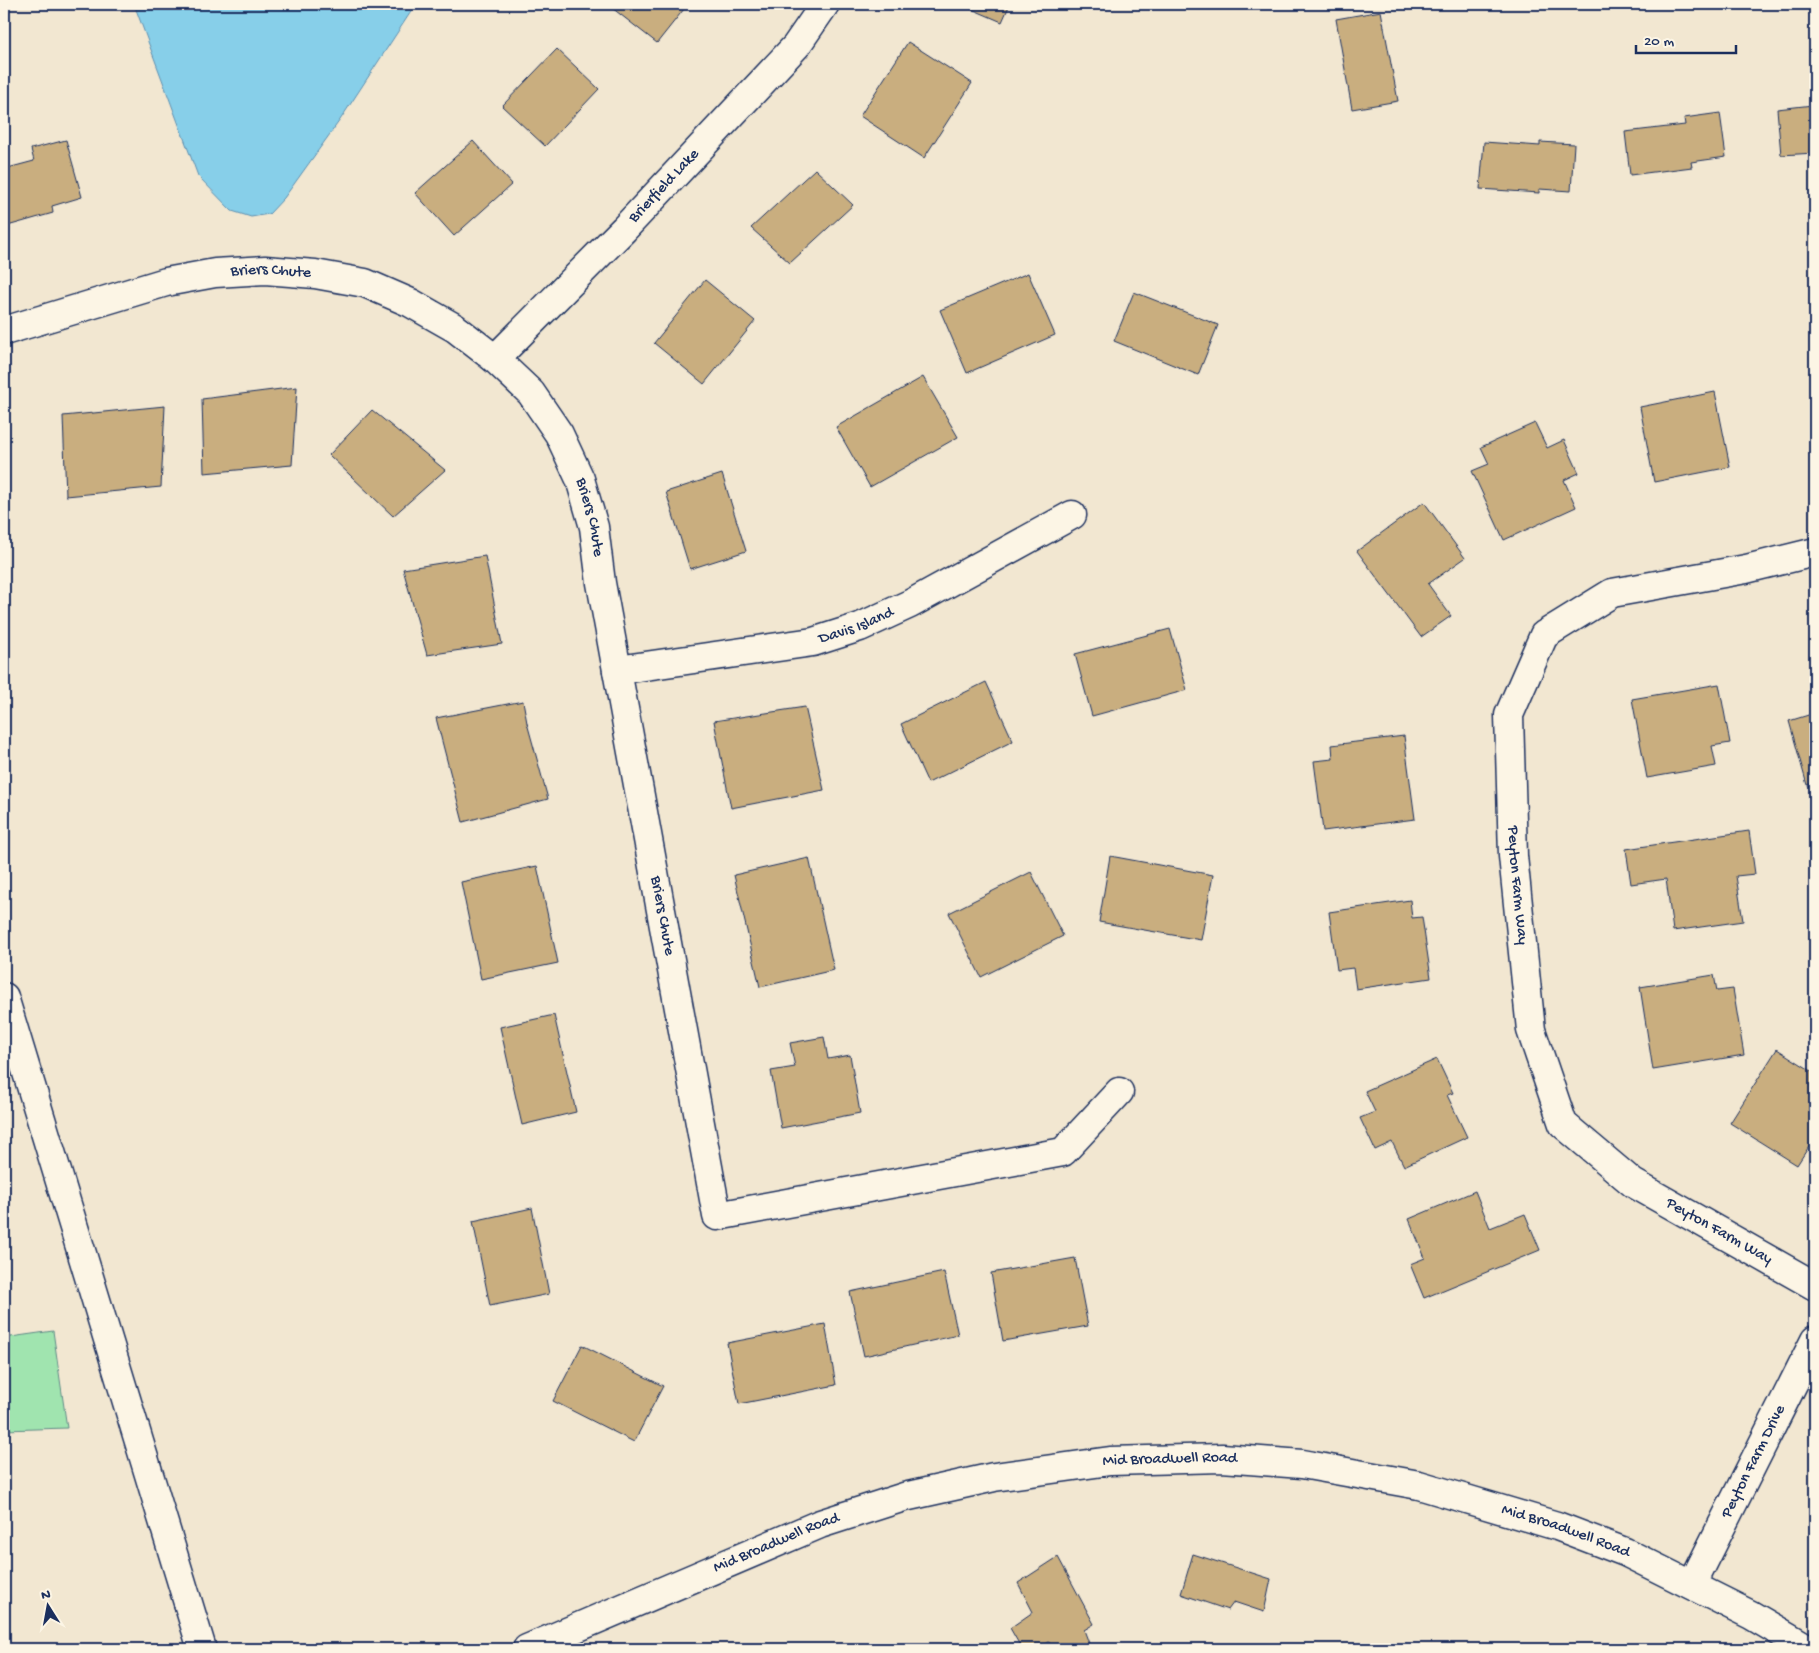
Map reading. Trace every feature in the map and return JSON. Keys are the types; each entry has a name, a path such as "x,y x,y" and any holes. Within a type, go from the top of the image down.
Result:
{"street":[{"name":"Brierfield Lake","path":"496,359 624,229 796,46 826,4"},
{"name":"Briers Chute","path":"4,332 166,282 215,273 265,270 315,274 365,283 411,303 454,328 496,359 531,393 559,434 580,480 594,527 601,583 717,1216 1063,1152 1120,1092"},
{"name":"Davis Island","path":"617,670 813,642 860,627 910,604 1072,515"},
{"name":"Peyton Farm Way","path":"1815,552 1746,569 1612,593 1544,634 1509,715 1513,856 1531,1030 1563,1124 1633,1183 1815,1286"},
{"path":"4,997 202,1649"},
{"name":"Peyton Farm Drive","path":"1692,1585 1815,1340"},
{"name":"Mid Broadwell Road","path":"527,1649 553,1644 830,1521 904,1497 994,1477 1110,1461 1222,1458 1302,1464 1419,1485 1558,1526 1625,1552 1751,1614 1809,1649"}],"green space":[{"path":"53,1331 67,1428 4,1430 4,1338"}],"water":[{"path":"134,4 416,4 340,120 284,198 269,214 251,217 232,211 198,176"}],"building":[{"path":"607,4 688,4 657,43"},
{"path":"960,4 1010,4 1002,22"},
{"path":"1381,11 1398,101 1352,109 1336,19"},
{"path":"908,42 972,83 924,158 860,116"},
{"path":"557,49 599,89 545,146 502,106"},
{"path":"1813,105 1815,116 1815,153 1781,155 1777,109"},
{"path":"1720,113 1726,157 1691,162 1692,167 1630,175 1625,132 1685,125 1684,118"},
{"path":"66,140 82,197 52,206 53,213 4,227 4,169 34,161 31,149"},
{"path":"473,141 512,184 454,236 415,193"},
{"path":"1484,142 1540,146 1540,142 1574,144 1571,191 1539,189 1539,193 1480,189"},
{"path":"815,169 853,205 790,263 751,228"},
{"path":"1028,273 1055,335 967,373 940,310"},
{"path":"705,280 755,321 704,384 654,343"},
{"path":"1134,292 1218,325 1198,375 1114,341"},
{"path":"923,377 958,437 870,487 836,427"},
{"path":"297,387 292,465 204,473 202,399"},
{"path":"1715,392 1730,467 1654,482 1640,407"},
{"path":"165,406 161,487 66,496 63,416"},
{"path":"372,410 445,470 393,516 329,455"},
{"path":"1535,423 1547,448 1564,440 1579,473 1564,480 1576,507 1504,540 1472,471 1489,464 1481,447"},
{"path":"722,474 746,551 690,569 666,492"},
{"path":"1424,502 1465,558 1428,584 1451,616 1421,637 1357,551"},
{"path":"485,556 502,644 427,655 403,569"},
{"path":"1170,629 1187,690 1092,716 1075,654"},
{"path":"986,682 1013,741 928,783 901,724"},
{"path":"1719,684 1730,743 1712,746 1716,766 1647,778 1632,699"},
{"path":"523,701 527,723 548,799 463,822 436,718"},
{"path":"805,707 824,790 731,808 714,721"},
{"path":"1815,713 1815,782 1807,785 1789,721"},
{"path":"1404,736 1415,819 1323,831 1314,761 1333,759 1332,745"},
{"path":"1749,831 1755,874 1736,876 1743,921 1673,931 1666,879 1631,884 1626,849"},
{"path":"1110,856 1213,875 1201,940 1099,922"},
{"path":"809,858 834,970 760,987 734,875"},
{"path":"537,866 558,963 481,979 461,882"},
{"path":"1031,872 1063,936 981,977 949,913"},
{"path":"1410,900 1412,918 1422,917 1431,978 1356,989 1353,968 1337,970 1329,912"},
{"path":"1714,975 1717,991 1733,989 1744,1055 1653,1070 1640,987"},
{"path":"554,1015 576,1112 522,1125 500,1027"},
{"path":"824,1037 828,1059 850,1055 860,1113 781,1128 771,1071 795,1067 790,1043"},
{"path":"1777,1049 1815,1073 1815,1145 1812,1142 1797,1165 1730,1123"},
{"path":"1437,1059 1453,1093 1447,1095 1467,1137 1404,1166 1392,1142 1375,1150 1360,1118 1375,1112 1365,1091"},
{"path":"1475,1191 1490,1228 1525,1214 1540,1250 1424,1298 1410,1264 1425,1258 1409,1219"},
{"path":"532,1208 549,1294 490,1306 473,1221"},
{"path":"1075,1258 1088,1326 1003,1341 991,1273"},
{"path":"944,1272 958,1335 864,1356 850,1292"},
{"path":"825,1324 836,1385 739,1404 727,1343"},
{"path":"582,1345 663,1386 634,1442 553,1401"},
{"path":"1193,1554 1271,1579 1264,1612 1234,1602 1228,1610 1181,1594"},
{"path":"1058,1557 1094,1624 1084,1630 1090,1646 1083,1649 1053,1649 1049,1642 1036,1649 1022,1649 1010,1628 1033,1612 1018,1583"}]}
